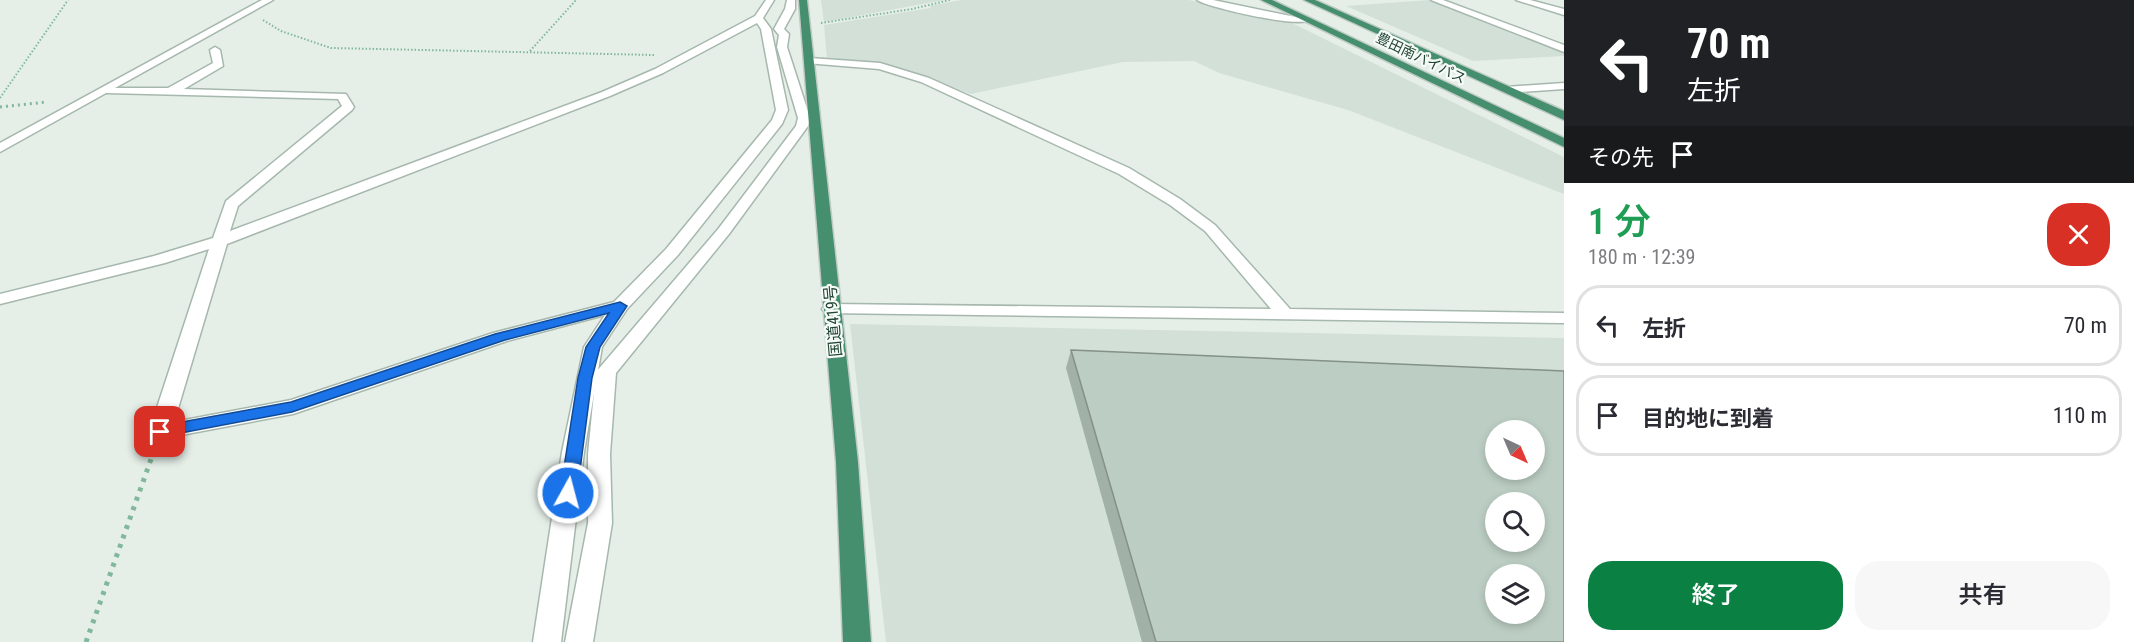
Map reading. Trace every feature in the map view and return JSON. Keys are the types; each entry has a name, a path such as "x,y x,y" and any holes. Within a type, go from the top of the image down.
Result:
{"highway":[{"name":"国道419号","path":"803,0 847,462 857,642"},
{"name":"豊田南バイパス","path":"1265,0 1564,143"},
{"path":"1282,0 1323,28"},
{"name":"豊田南バイパス","path":"1308,0 1564,116"}],"street":[{"path":"0,148 269,0"},
{"path":"0,299 159,260 219,241 606,94 688,56 758,18 770,0"},
{"path":"579,642 600,523 599,454 606,372 724,231 802,126 804,118 782,47 784,34 779,29 790,9 791,0"},
{"path":"1201,0 1280,18 1305,20"},
{"path":"1435,0 1564,49"},
{"path":"1520,0 1564,12"},
{"path":"547,642 585,378 593,347 620,306 672,252 778,121 782,110 766,29 758,18"},
{"path":"170,92 219,64 215,50"},
{"path":"810,61 880,66 925,80 1124,171 1175,202 1209,228 1284,313"},
{"path":"1506,90 1564,86"},
{"path":"106,90 342,96 348,107 231,204 160,432 292,407 500,337 620,306"},
{"path":"831,309 1564,318"}],"path":[{"path":"0,98 68,0"},
{"path":"529,51 576,0"},
{"path":"807,26 912,9 950,0"},
{"path":"246,13 258,15 281,31 331,48 688,56"},
{"path":"86,642 160,432"}],"shaded area":[{"path":"821,0 945,0 824,22"},
{"path":"961,0 1189,0 1292,23 1564,157 1564,194 1348,110 1219,73 1194,61 1123,62 971,94 889,66 827,59 824,25 931,8 929,6"},
{"path":"1429,0 1564,52 1564,56 1473,61 1346,6"},
{"path":"850,324 1564,338 1564,642 886,642"}],"building":[{"path":"1071,350 1564,371 1564,642 1156,642"}],"route":[{"path":"160,432 292,407 500,337 620,306 593,347 585,378 568,493"}]}
